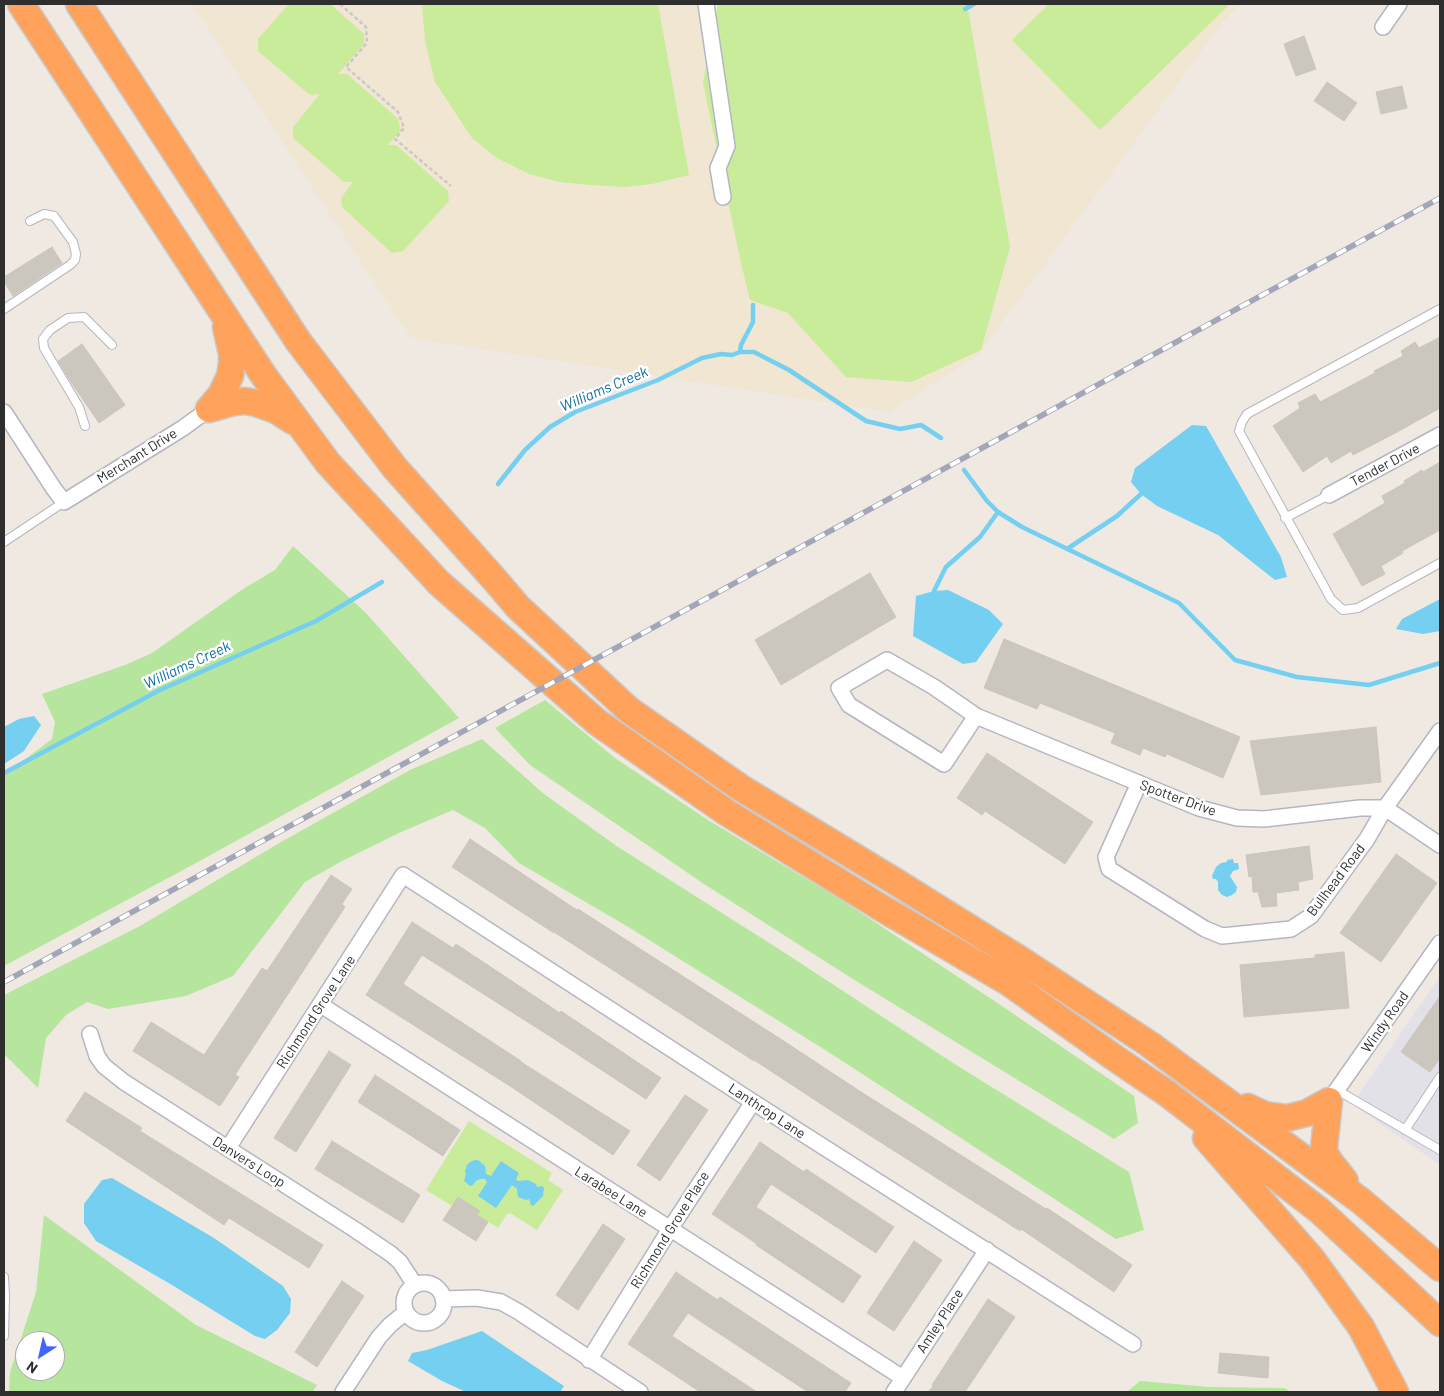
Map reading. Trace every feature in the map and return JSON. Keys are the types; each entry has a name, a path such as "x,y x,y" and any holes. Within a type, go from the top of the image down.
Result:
{"highway":[{"path":"21,4 264,376 328,463 439,583 597,722 726,812 880,907 1008,982 1168,1094 1320,1211 1440,1323"},
{"path":"79,4 298,342 395,468 518,607 629,710 741,788 1021,960 1149,1044 1361,1201 1440,1268"},
{"path":"209,409 226,386 232,364 232,354 223,314"},
{"path":"209,409 234,402 256,403 276,410 302,427"},
{"path":"1216,1092 1259,1112 1287,1118 1308,1113 1333,1096"},
{"path":"1168,1094 1312,1258 1361,1327 1394,1392"},
{"path":"1333,1096 1324,1139 1326,1154 1330,1162 1361,1201"}],"street":[{"path":"706,4 727,146 718,168 723,196"},
{"path":"1383,26 1399,4"},
{"name":"Merchant Drive","path":"64,502 183,428 209,409"},
{"path":"4,412 64,502"},
{"name":"Tender Drive","path":"1330,495 1440,435"},
{"name":"Spotter Drive","path":"976,716 944,764 849,706 839,688 887,660 934,687 976,716 1199,808 1237,818 1264,819 1360,808 1385,808"},
{"name":"Bullhead Road","path":"1139,783 1106,857 1109,869 1205,929 1222,936 1291,929 1311,916 1367,840 1385,808 1440,731"},
{"path":"1385,808 1440,845"},
{"name":"Richmond Grove Lane","path":"228,1148 403,875"},
{"name":"Lanthrop Lane","path":"403,875 752,1102 1133,1344"},
{"name":"Windy Road","path":"1333,1096 1440,943"},
{"name":"Larabee Lane","path":"321,1005 903,1378"},
{"name":"Danvers Loop","path":"90,1034 104,1066 124,1082 391,1254 400,1262 415,1285"},
{"name":"Richmond Grove Place","path":"589,1360 752,1102"},
{"name":"Amley Place","path":"894,1392 987,1250"},
{"path":"427,1283 432,1285 441,1292 443,1299 442,1312 433,1321 421,1323 410,1317 406,1312 404,1300 406,1294 415,1285 427,1283"},
{"path":"443,1299 477,1298 501,1302 640,1392"},
{"path":"343,1392 379,1337 406,1312"}],"lane":[{"path":"4,309 70,265 76,254 73,242 54,216 44,214 30,221"},
{"path":"1440,310 1247,414 1239,430 1285,518 1331,599 1343,610 1358,608 1440,563"},
{"path":"85,426 79,407 44,348 42,339 50,330 68,318 84,317 112,345"},
{"path":"1285,518 1330,495"},
{"path":"4,542 49,514 64,502"},
{"path":"1405,1130 1440,1077"},
{"path":"1333,1096 1405,1130 1440,1150"},
{"path":"4,1277 4,1336"}],"path":[{"path":"340,4 366,27 367,43 346,67 398,112 404,128 395,139 450,186"}],"shaded area":[{"path":"192,4 1240,4 1217,30 978,355 889,412 411,338"},
{"path":"1440,976 1440,1165 1352,1104"}],"green space":[{"path":"289,4 330,4 364,34 364,44 338,74 347,74 398,119 401,130 388,145 396,145 448,191 449,201 403,251 392,253 342,207 341,198 353,182 344,182 293,138 293,127 320,94 310,95 258,51 258,39"},
{"path":"422,4 658,4 689,175 652,184 624,187 591,185 559,182 529,174 497,158 472,138 435,82 425,41"},
{"path":"718,4 967,4 1010,247 981,350 911,382 846,377 788,313 750,300 703,83"},
{"path":"1049,4 1230,4 1100,130 1012,40"},
{"path":"293,546 366,613 459,718 4,966 4,775 52,739 55,722 42,694 125,665 152,653 243,589 275,570"},
{"path":"545,700 615,758 708,820 840,899 1134,1096 1138,1123 1114,1139 848,976 704,884 530,765 495,728"},
{"path":"482,739 544,794 618,847 953,1063 1129,1172 1144,1230 1116,1239 830,1053 630,928 519,863 485,828 453,810 401,832 342,861 305,882 233,976 186,996 108,1009 87,1002 66,1015 46,1038 38,1088 4,1054 4,995 140,926 281,842 410,770"},
{"path":"469,1121 552,1173 548,1180 563,1190 537,1230 510,1213 507,1214 498,1228 477,1215 479,1211 458,1197 452,1206 426,1190"},
{"path":"44,1215 196,1325 317,1385 312,1392 9,1392 10,1372 15,1357 15,1381 65,1381 65,1331 23,1331 36,1292"},
{"path":"1140,1381 1209,1387 1285,1388 1290,1392 1127,1392"}],"water":[{"path":"1192,425 1206,426 1281,557 1287,577 1275,580 1218,535 1157,506 1141,494 1131,482 1135,468"},
{"path":"948,590 989,610 1003,624 976,662 963,664 913,636 916,596 934,591"},
{"path":"1440,599 1440,631 1423,634 1396,629 1402,619"},
{"path":"34,716 41,725 24,751 4,764 4,727 19,719"},
{"path":"1233,859 1234,863 1238,863 1239,869 1233,871 1230,876 1237,887 1236,892 1227,897 1218,890 1218,882 1212,876 1216,867 1221,863 1227,862 1227,860"},
{"path":"478,1160 485,1166 486,1174 491,1176 501,1161 519,1173 516,1179 518,1181 528,1180 536,1184 537,1187 542,1186 544,1188 543,1196 533,1206 529,1199 526,1200 518,1197 517,1189 512,1185 496,1208 478,1196 487,1182 485,1179 480,1179 470,1186 464,1181 467,1165"},
{"path":"112,1178 214,1238 283,1286 291,1299 290,1313 277,1330 265,1339 255,1336 96,1241 84,1223 84,1204 102,1180"},
{"path":"482,1331 564,1386 560,1392 466,1392 442,1381 408,1361 412,1353 427,1350"}],"building":[{"path":"1304,36 1316,69 1296,76 1284,44"},
{"path":"1327,82 1357,103 1344,121 1314,101"},
{"path":"1402,86 1407,108 1381,114 1376,92"},
{"path":"52,247 62,263 13,296 4,282 4,277"},
{"path":"1440,337 1440,408 1353,455 1351,451 1331,463 1327,456 1303,472 1273,426 1300,408 1298,403 1315,394 1320,402 1403,356 1401,351 1415,342 1419,348"},
{"path":"82,344 125,405 99,423 58,361"},
{"path":"1440,462 1440,530 1402,551 1403,553 1381,566 1385,574 1362,586 1333,534 1385,503 1382,496 1405,483 1404,481"},
{"path":"870,573 896,617 781,685 755,640"},
{"path":"1004,639 1240,737 1223,778 1167,754 1165,757 1143,748 1140,755 1111,743 1115,733 1040,703 1037,709 984,688"},
{"path":"1376,727 1381,782 1261,795 1250,741"},
{"path":"987,753 1093,822 1065,864 985,811 982,815 957,798"},
{"path":"470,839 858,1090 1047,1208 1132,1265 1114,1292 1021,1229 1020,1231 452,867"},
{"path":"1309,846 1313,879 1298,882 1299,890 1276,893 1277,906 1262,907 1258,892 1253,892 1252,876 1249,877 1246,855"},
{"path":"1396,854 1437,883 1381,962 1340,933"},
{"path":"331,875 352,889 342,904 345,907 235,1075 239,1077 220,1106 133,1051 151,1022 204,1055 262,968 267,971"},
{"path":"412,922 453,948 456,944 661,1078 646,1099 422,955 403,984 630,1131 613,1155 513,1088 366,995"},
{"path":"1344,952 1349,1008 1244,1017 1240,965 1315,958 1315,955"},
{"path":"1440,996 1440,1058 1430,1072 1401,1052"},
{"path":"329,1051 351,1065 296,1152 274,1138"},
{"path":"375,1075 460,1130 443,1156 358,1102"},
{"path":"85,1092 142,1128 140,1131 323,1245 309,1268 229,1218 224,1225 66,1121"},
{"path":"685,1095 708,1110 660,1181 637,1165"},
{"path":"332,1141 420,1195 403,1223 315,1169"},
{"path":"760,1142 804,1172 806,1169 894,1227 876,1253 771,1184 756,1207 861,1276 843,1303 712,1214"},
{"path":"458,1197 480,1211 477,1215 488,1222 476,1241 443,1220"},
{"path":"603,1224 625,1239 578,1310 556,1295"},
{"path":"914,1241 942,1260 894,1331 867,1313"},
{"path":"676,1272 718,1300 720,1297 851,1383 845,1392 808,1392 688,1313 672,1336 757,1392 700,1392 628,1344"},
{"path":"342,1281 364,1296 317,1367 295,1352"},
{"path":"988,1299 1015,1317 965,1392 928,1392 933,1386"},
{"path":"1220,1353 1269,1357 1268,1378 1218,1373"}],"waterway":[{"name":"Williams Creek","path":"965,9 974,4"},
{"name":"Williams Creek","path":"740,352 741,345 753,322 753,305"},
{"name":"Williams Creek","path":"498,484 525,450 550,427 575,412 658,380 702,358 721,354 732,355 740,352 754,352 789,370 866,421 900,429 921,425 941,438"},
{"path":"964,470 987,501 998,512 1022,527 1179,603 1235,660 1297,677 1369,685 1440,663"},
{"path":"1067,549 1117,516 1141,494"},
{"path":"934,591 946,567 980,537 998,512"},
{"name":"Williams Creek","path":"4,773 160,690 316,621 382,582"}],"railway":[{"path":"4,982 1440,198"}]}
